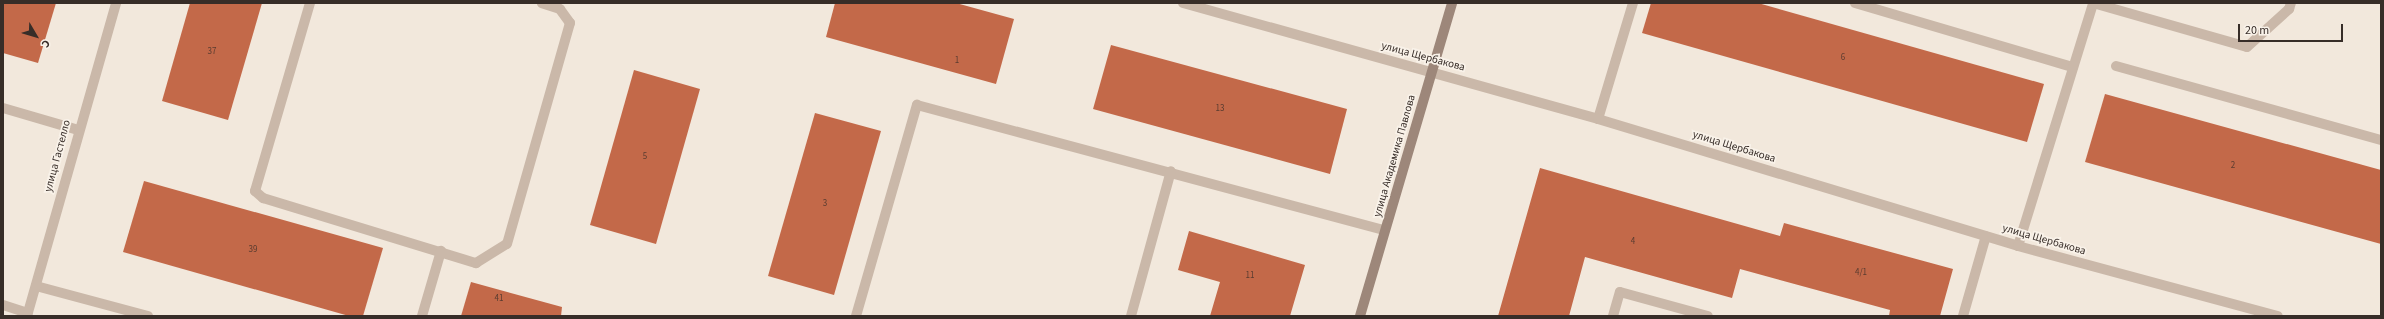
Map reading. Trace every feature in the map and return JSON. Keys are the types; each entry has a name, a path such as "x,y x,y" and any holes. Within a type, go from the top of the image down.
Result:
{"main road":[{"name":"улица Академика Павлова","path":"1360,316 1452,3"}],"street":[{"name":"улица Гастелло","path":"28,314 78,130 116,3"},
{"path":"310,3 255,191 263,198 441,251 476,263 507,244 570,23 560,9 542,3"},
{"name":"улица Щербакова","path":"1183,3 1598,119 2018,246 2278,316"},
{"path":"1598,119 1633,3"},
{"path":"1854,3 2073,67"},
{"path":"2018,246 2093,3 2247,47 2289,9 2291,3"},
{"path":"2116,66 2381,140"},
{"path":"856,316 917,105 1171,171 1386,230"},
{"path":"3,108 78,130"},
{"path":"1131,316 1171,171"},
{"path":"1963,316 1986,236"},
{"path":"422,316 441,251"},
{"path":"36,286 148,316"},
{"path":"1613,316 1620,292 1708,316"},
{"path":"3,305 28,314"}],"building":[{"path":"3,3 56,3 38,63 3,53"},
{"path":"190,3 262,3 228,120 162,101"},
{"path":"835,3 956,3 1014,19 996,84 826,37"},
{"path":"1651,3 1758,3 2044,84 2027,142 1642,33"},
{"path":"1111,45 1347,109 1330,174 1093,109"},
{"path":"634,70 700,89 656,244 590,225"},
{"path":"2105,94 2381,170 2381,244 2085,162"},
{"path":"815,113 881,131 834,295 768,276"},
{"path":"1540,168 1780,236 1784,223 1953,269 1940,316 1889,316 1890,310 1740,269 1732,298 1585,257 1569,316 1498,316"},
{"path":"144,181 383,248 363,316 349,316 123,252"},
{"path":"1189,231 1305,265 1290,316 1210,316 1220,282 1178,270"},
{"path":"471,282 562,307 561,316 461,316"}]}
